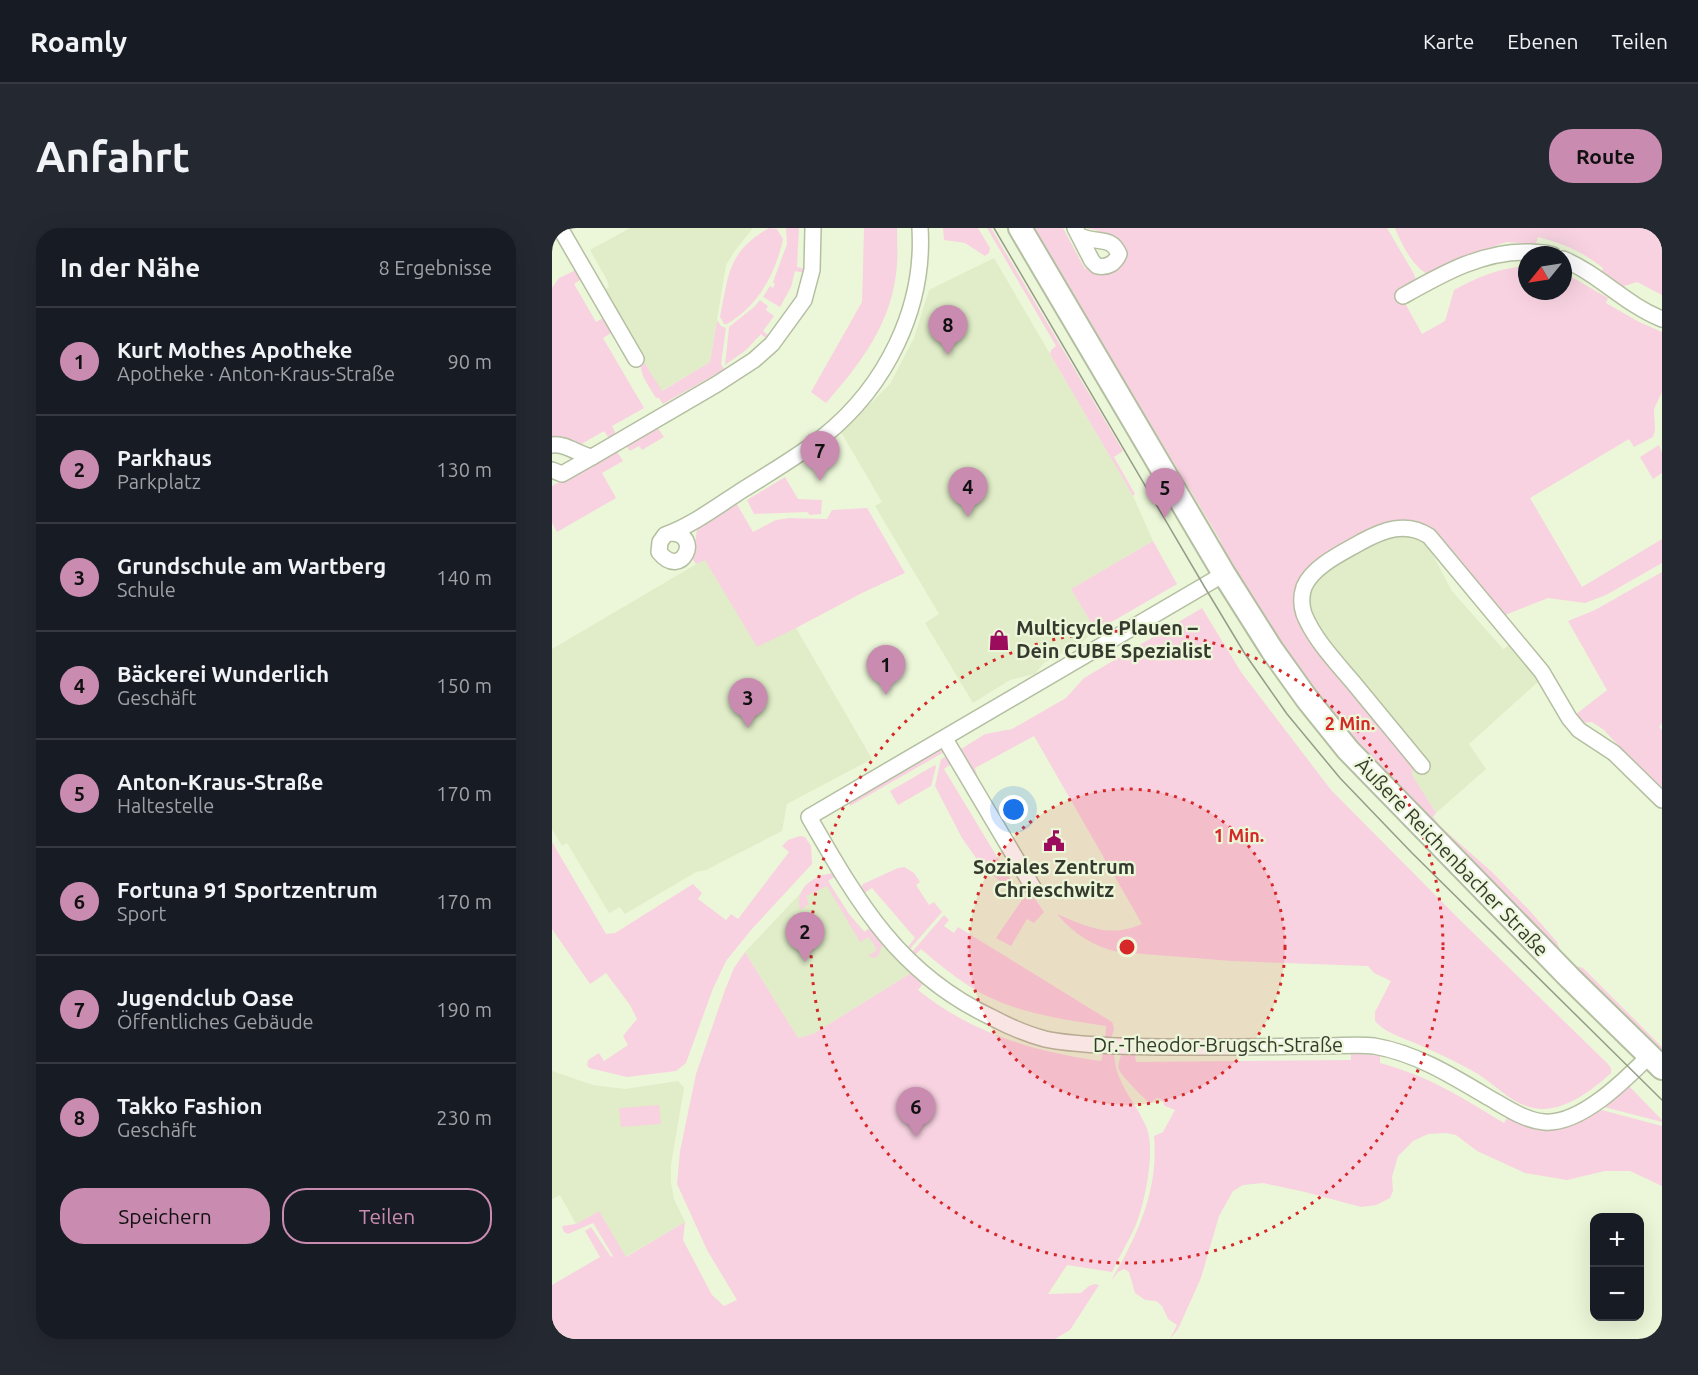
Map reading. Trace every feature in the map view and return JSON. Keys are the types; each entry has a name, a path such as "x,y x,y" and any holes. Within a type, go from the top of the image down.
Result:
{"street":[{"path":"560,228 636,359"},
{"path":"552,470 562,474 592,457 717,384 754,360 772,344 804,300 811,274 814,247 813,228"},
{"path":"686,524 687,551 682,559 674,562 665,560 659,552 660,542 665,535 782,466 824,436 859,404 892,355 913,303 921,244 920,228"},
{"name":"Äußere Reichenbacher Straße","path":"1020,228 1224,573 1272,650 1307,699 1348,750 1570,978 1656,1062"},
{"path":"1403,296 1459,267 1490,256 1518,252"},
{"path":"1572,263 1646,313 1662,320"},
{"path":"552,445 561,444 581,455 592,457"},
{"path":"1422,766 1317,636 1304,612 1301,599 1312,575 1323,566 1372,536 1390,529 1406,527 1419,530 1429,536 1542,672 1569,718 1579,730 1614,753 1662,800"},
{"path":"671,533 682,536 687,542"},
{"path":"1034,889 945,739 1224,573"},
{"name":"Dr.-Theodor-Brugsch-Straße","path":"945,739 809,817 861,903 909,963 956,999 1015,1029 1046,1039 1135,1048 1373,1046 1423,1061 1514,1112 1545,1122 1560,1120 1576,1114 1626,1079 1656,1062"}],"shaded area":[{"path":"630,228 753,228 726,265 710,362 661,391 642,359 645,356 625,323 621,325 602,292 609,287 607,280 590,250"},
{"path":"769,228 777,229 783,239 776,264 764,288 748,308 738,317 724,324 720,317 732,266 745,246"},
{"path":"786,228 799,228 797,267 806,269 805,273 795,271 791,287 780,307 763,297 770,286 773,288 775,284 773,282 787,244"},
{"path":"864,228 897,228 894,285 874,340 852,372 826,403 811,392 862,302"},
{"path":"943,228 978,228 990,248 989,253 985,256 965,243 944,240"},
{"path":"987,228 991,228 1123,451 1114,457 1135,494 1133,496 1050,354 1056,346"},
{"path":"1029,228 1063,228 1085,269 1090,266 1096,271 1121,243 1100,231 1086,228 1387,228 1417,283 1400,294 1422,334 1445,321 1454,290 1489,274 1518,267 1518,300 1572,300 1572,277 1608,298 1606,303 1662,332 1662,392 1654,409 1653,437 1634,447 1629,439 1530,498 1582,587 1662,539 1662,563 1606,595 1585,603 1548,598 1505,615 1456,557 1392,522 1369,529 1338,548 1297,605 1414,762 1412,775 1436,813 1433,817 1530,911 1557,942 1564,960 1336,727 1230,567 1220,540 1154,430 1145,420"},
{"path":"1395,228 1662,228 1662,295 1637,282 1621,287 1601,274 1603,268 1572,249 1572,246 1538,237 1536,244 1507,242 1476,252 1429,275 1413,261"},
{"path":"994,258 1133,496 1153,541 1071,589 1096,631 1079,644 1044,663 1035,674 1010,680 973,703 925,623 939,614 875,506 882,502 841,432 890,384 914,338 929,290"},
{"path":"578,269 583,278 574,284 596,322 605,317 612,329 611,333 603,338 644,408 612,426 617,436 610,440 604,431 578,446 566,439 552,441 552,288 559,278"},
{"path":"760,300 768,306 766,310 774,316 763,331 772,338 769,341 761,334 745,351 725,365 729,327"},
{"path":"717,320 721,326 726,328 721,364 727,374 719,378 716,374 663,404 659,398 656,398 644,379 641,369 642,359 662,391 710,362"},
{"path":"657,427 664,437 642,450 639,446 630,451 627,447 628,443"},
{"path":"1659,445 1662,453 1662,473 1653,479 1640,457"},
{"path":"616,450 623,461 602,473 616,498 557,532 552,523 552,486"},
{"path":"785,477 798,499 822,500 821,514 810,515 807,512 754,514 747,500"},
{"path":"735,501 753,532 776,520 827,519 832,510 867,508 905,573 757,647 705,560 696,564 691,557 695,547 697,527"},
{"path":"1394,536 1408,536 1428,546 1452,591 1503,649 1510,645 1539,681 1469,744 1486,769 1436,813 1411,775 1326,661 1305,600 1317,577 1333,565 1378,541"},
{"path":"1153,541 1177,584 1096,631 1071,589"},
{"path":"705,559 757,646 796,628 872,759 787,804 782,831 706,870 696,872 625,914 620,907 609,913 567,843 562,846 552,829 552,649"},
{"path":"1662,572 1662,723 1659,727 1662,730 1662,793 1604,730 1592,722 1582,723 1575,715 1607,690 1568,621 1595,610"},
{"path":"1202,608 1241,672 1331,790 1608,1064 1611,1073 1603,1080 1575,1100 1555,1108 1525,1106 1472,1070 1380,1026 1375,1021 1375,1012 1391,981 1374,973 1368,966 1232,961 1118,952 1084,938 1070,928 1057,914 1099,929 1119,930 1142,924 1034,736 975,768 980,784 958,751 985,734 1012,729 1066,698 1084,678"},
{"path":"942,747 946,751 850,806 849,802"},
{"path":"945,757 954,762 944,769 1017,890 1027,884 1030,890 1020,896 983,868 962,838 935,786 941,759"},
{"path":"935,765 931,786 898,805 890,791"},
{"path":"800,836 805,837 811,846 812,864 751,930 726,961 712,991 686,1063 676,1071 627,1077 589,1068 588,1060 599,1053 604,1061 628,1045 623,1036 637,1019 630,1005 606,973 590,984 552,929 552,842 606,934 615,933 693,884 702,893 698,899 726,920 731,914 738,919 789,852 782,846 788,840"},
{"path":"904,867 914,873 920,882 916,885 929,905 934,902 942,912 909,950 907,948 915,938 872,888 864,893 860,889 863,884"},
{"path":"833,873 836,876 828,881 849,914 864,932 870,928 883,944 875,958 868,956 877,950 869,937 860,942 827,886 806,896 809,904 800,910 800,895 807,884"},
{"path":"823,874 849,914 865,932 870,928 911,973 813,1034 798,1038 745,952 813,880"},
{"path":"1031,893 1044,912 1034,923 1027,919 1011,946 996,938 1022,900"},
{"path":"944,915 949,920 944,926 954,933 958,927 1112,1022 1114,1031 1109,1040 1105,1041 1106,1026 1035,1013 1001,1002 963,982 921,949 914,956 911,953"},
{"path":"745,952 798,1038 813,1034 911,973 923,984 918,990 938,1005 982,1029 1005,1038 1052,1052 1101,1061 1104,1049 1114,1049 1120,1080 1140,1114 1148,1134 1150,1160 1148,1175 1135,1227 1112,1272 1067,1265 1048,1294 1081,1293 1089,1286 1099,1285 1070,1330 1055,1339 552,1339 552,1285 600,1257 585,1231 591,1227 611,1257 613,1256 593,1223 568,1234 564,1232 562,1226 576,1224 599,1211 626,1257 685,1222 683,1240 712,1295 724,1306 737,1300 707,1250 677,1184 680,1151 696,1074 725,990 734,968"},
{"path":"1576,966 1583,968 1662,1047 1662,1058 1573,969"},
{"path":"1127,1053 1135,1055 1136,1062 1351,1060 1351,1053 1380,1056 1380,1063 1429,1081 1504,1123 1509,1115 1560,1127 1581,1121 1602,1110 1662,1126 1662,1186 1630,1171 1605,1171 1567,1180 1525,1173 1477,1151 1456,1135 1446,1133 1428,1134 1413,1141 1398,1156 1392,1177 1393,1191 1390,1198 1376,1205 1361,1207 1263,1183 1243,1185 1233,1191 1219,1216 1201,1278 1178,1329 1170,1339 1177,1325 1168,1319 1162,1306 1156,1301 1145,1300 1135,1293 1129,1272 1124,1269 1118,1272 1110,1282 1129,1248 1144,1212 1153,1175 1154,1136 1163,1132 1175,1110 1165,1106 1161,1099 1157,1098 1150,1103 1119,1070 1121,1055"},
{"path":"552,1071 593,1085 625,1089 678,1081 684,1088 671,1165 671,1183 674,1199 685,1222 625,1257 599,1211 576,1224 560,1195 552,1199"},
{"path":"1629,1086 1662,1120 1662,1122 1604,1107"},
{"path":"659,1105 661,1124 621,1127 619,1108"}],"tram line":[{"path":"994,228 1204,586 1245,654 1287,714 1340,778 1412,853 1662,1100"}],"place":[{"name":"Takko Fashion","path":"948,355"},
{"name":"Jugendclub Oase","path":"820,481"},
{"name":"Bäckerei Wunderlich","path":"968,517"},
{"name":"Anton-Kraus-Straße","path":"1165,518"},
{"name":"Multicycle Plauen – Dein CUBE Spezialist","path":"999,640"},
{"name":"Kurt Mothes Apotheke","path":"886,695"},
{"name":"Grundschule am Wartberg","path":"748,728"},
{"name":"Soziales Zentrum Chrieschwitz","path":"1054,841"},
{"name":"Parkhaus","path":"805,962"},
{"name":"Fortuna 91 Sportzentrum","path":"916,1137"}]}
